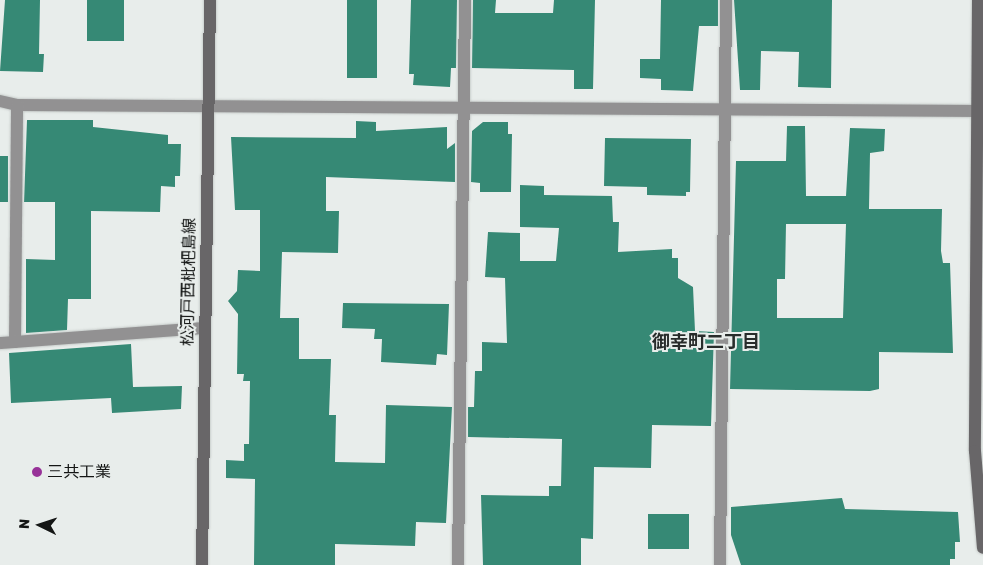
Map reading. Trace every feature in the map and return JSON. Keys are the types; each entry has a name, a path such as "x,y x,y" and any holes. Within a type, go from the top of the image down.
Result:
{"main road":[{"name":"松河戸西枇杷島線","path":"202,565 210,0"},
{"path":"978,0 980,111 975,451 983,548"}],"street":[{"path":"458,565 465,0"},
{"path":"720,565 726,0"},
{"path":"0,101 17,106 980,111"},
{"path":"15,342 17,106"},
{"path":"0,343 204,328"}],"building":[{"path":"5,0 40,0 39,54 44,54 43,72 0,71"},
{"path":"87,0 124,0 124,41 87,41"},
{"path":"347,0 377,0 377,78 347,78"},
{"path":"411,0 457,0 456,68 451,68 450,87 413,85 414,74 409,74"},
{"path":"473,0 496,0 495,13 553,13 554,0 595,0 593,89 574,89 574,70 472,68"},
{"path":"661,0 718,0 718,26 699,26 693,91 661,90 661,79 640,78 640,59 660,59"},
{"path":"734,0 832,0 831,88 798,87 799,52 761,51 760,90 740,90"},
{"path":"27,120 93,120 93,127 168,135 168,144 181,144 180,176 175,176 175,187 161,186 160,212 91,211 91,299 68,299 67,330 26,333 26,259 55,260 55,202 24,202"},
{"path":"356,121 376,122 376,131 447,127 447,149 455,143 455,182 326,177 326,211 339,211 338,253 282,252 280,318 299,318 299,359 331,359 329,415 336,415 335,462 385,463 386,405 452,407 446,523 416,522 415,546 335,544 335,565 254,565 255,479 226,478 226,460 244,461 244,444 249,444 250,381 243,381 244,374 237,374 238,314 228,301 237,291 238,270 260,271 260,210 235,210 231,137 356,138"},
{"path":"483,122 508,122 508,134 512,134 511,192 480,192 480,183 471,182 472,131"},
{"path":"787,126 805,126 806,196 846,196 850,128 885,129 884,151 870,153 869,209 942,209 941,251 943,263 950,263 953,353 879,352 879,389 870,391 730,389 736,161 786,161","holes":["786,224 846,224 843,318 777,318 777,279 785,279"]},
{"path":"605,138 691,139 690,192 686,192 686,196 647,195 647,187 604,186"},
{"path":"0,156 8,156 8,202 0,202"},
{"path":"520,185 544,186 544,195 612,196 613,222 619,222 618,252 672,249 672,258 678,258 678,278 693,287 695,331 714,332 711,426 652,425 651,468 594,467 593,539 581,538 581,565 483,565 481,495 549,496 549,486 561,486 562,439 468,437 468,407 474,407 475,371 482,371 482,342 507,343 505,278 485,277 488,232 520,233 520,261 556,261 559,228 520,227"},
{"path":"343,303 449,304 447,355 437,354 436,365 381,362 382,339 374,339 375,329 342,328"},
{"path":"131,344 133,387 182,386 181,409 112,413 111,398 11,403 9,353"},
{"path":"842,498 845,509 958,512 960,542 955,542 955,559 950,559 950,565 741,565 731,535 731,507"},
{"path":"648,514 689,514 689,549 648,549"}],"place":[{"name":"三共工業","path":"37,472"}],"district":[{"name":"御幸町二丁目","path":"706,342"}]}
